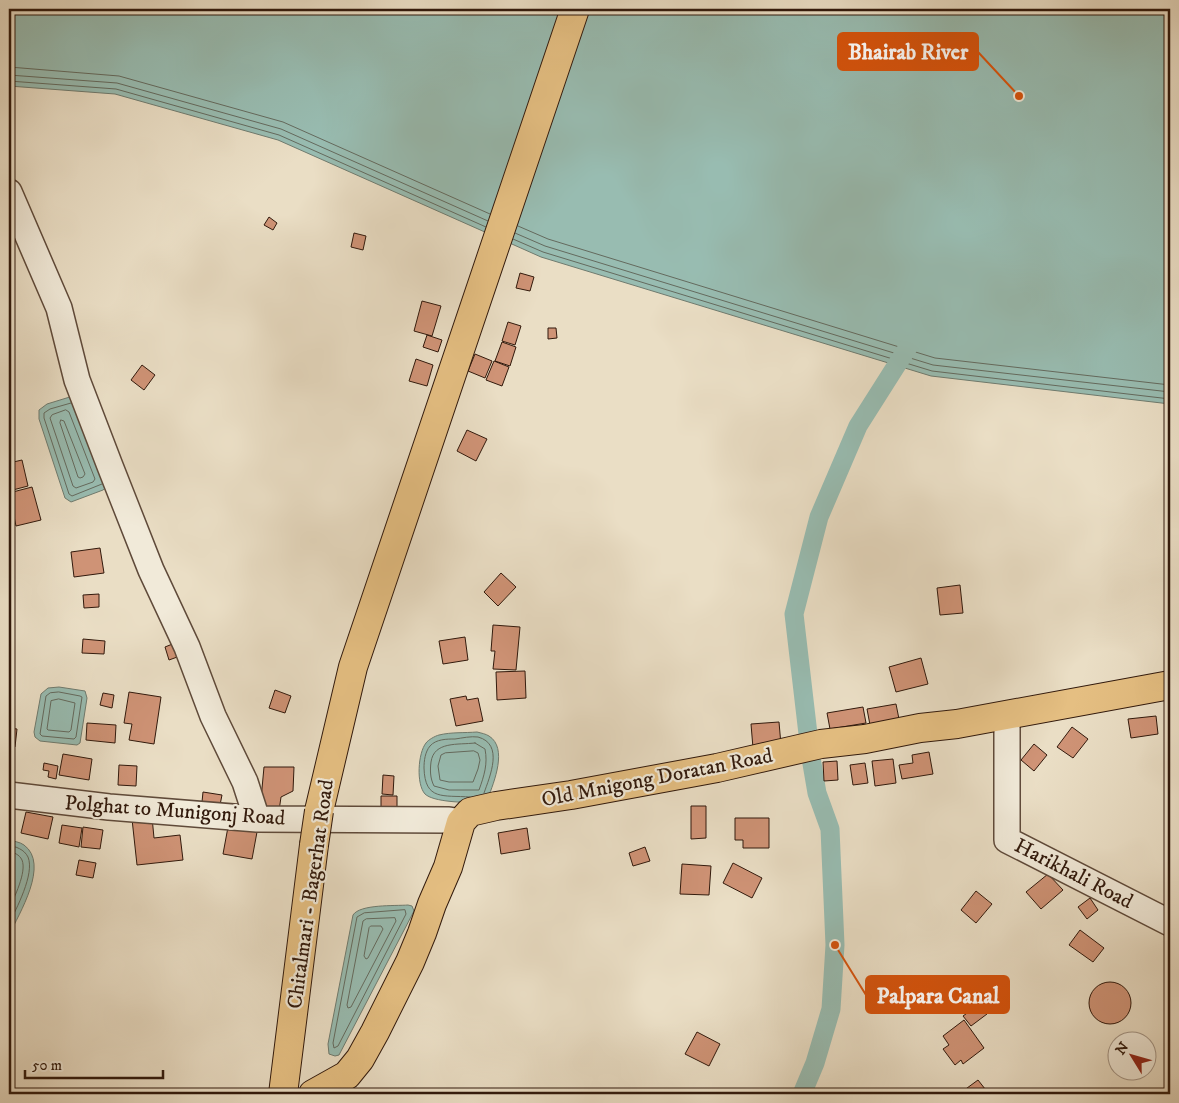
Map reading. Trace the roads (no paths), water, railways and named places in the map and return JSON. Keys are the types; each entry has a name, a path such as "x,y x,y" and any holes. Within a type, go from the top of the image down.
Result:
{"main road":[{"name":"Chitalmari - Bagerhat Road","path":"283,1094 319,811 353,667 575,9"},
{"name":"Old Mnigong Doratan Road","path":"461,822 470,812 496,806 571,795 717,768 821,744 865,739 1170,686"},
{"path":"313,1094 347,1075 360,1059 375,1032 410,962 422,933 448,867 461,822"}],"street":[{"path":"9,192 59,308 77,380 113,474 151,570 187,647 213,716 244,782 256,819"},
{"name":"Harikhali Road","path":"1007,715 1008,840 1170,923"},
{"name":"Polghat to Munigonj Road","path":"9,795 109,807 256,819 449,820 461,822"}],"water":[{"path":"9,9 1170,9 1170,404 931,376 541,257 278,140 115,94 9,86"},
{"path":"73,396 109,485 103,490 71,502 65,498 39,419 39,410 47,404"},
{"path":"59,687 85,691 87,698 80,743 77,745 40,741 35,737 34,732 41,694 48,688"},
{"path":"477,732 489,736 495,741 498,748 498,766 488,798 479,802 458,802 435,799 425,794 420,783 419,768 421,754 427,742 436,736 444,734"},
{"path":"9,840 24,845 31,853 34,864 30,889 9,935"},
{"path":"412,906 414,911 339,1055 329,1054 328,1044 353,915 357,911 370,907"}],"waterway":[{"path":"808,734 794,614 819,517 858,426 910,344"},
{"path":"802,1094 815,1063 831,1009 835,945 830,829 817,793 811,758"}],"place":[{"name":"Bhairab River","path":"1019,96"},
{"name":"Palpara Canal","path":"835,945"}]}
